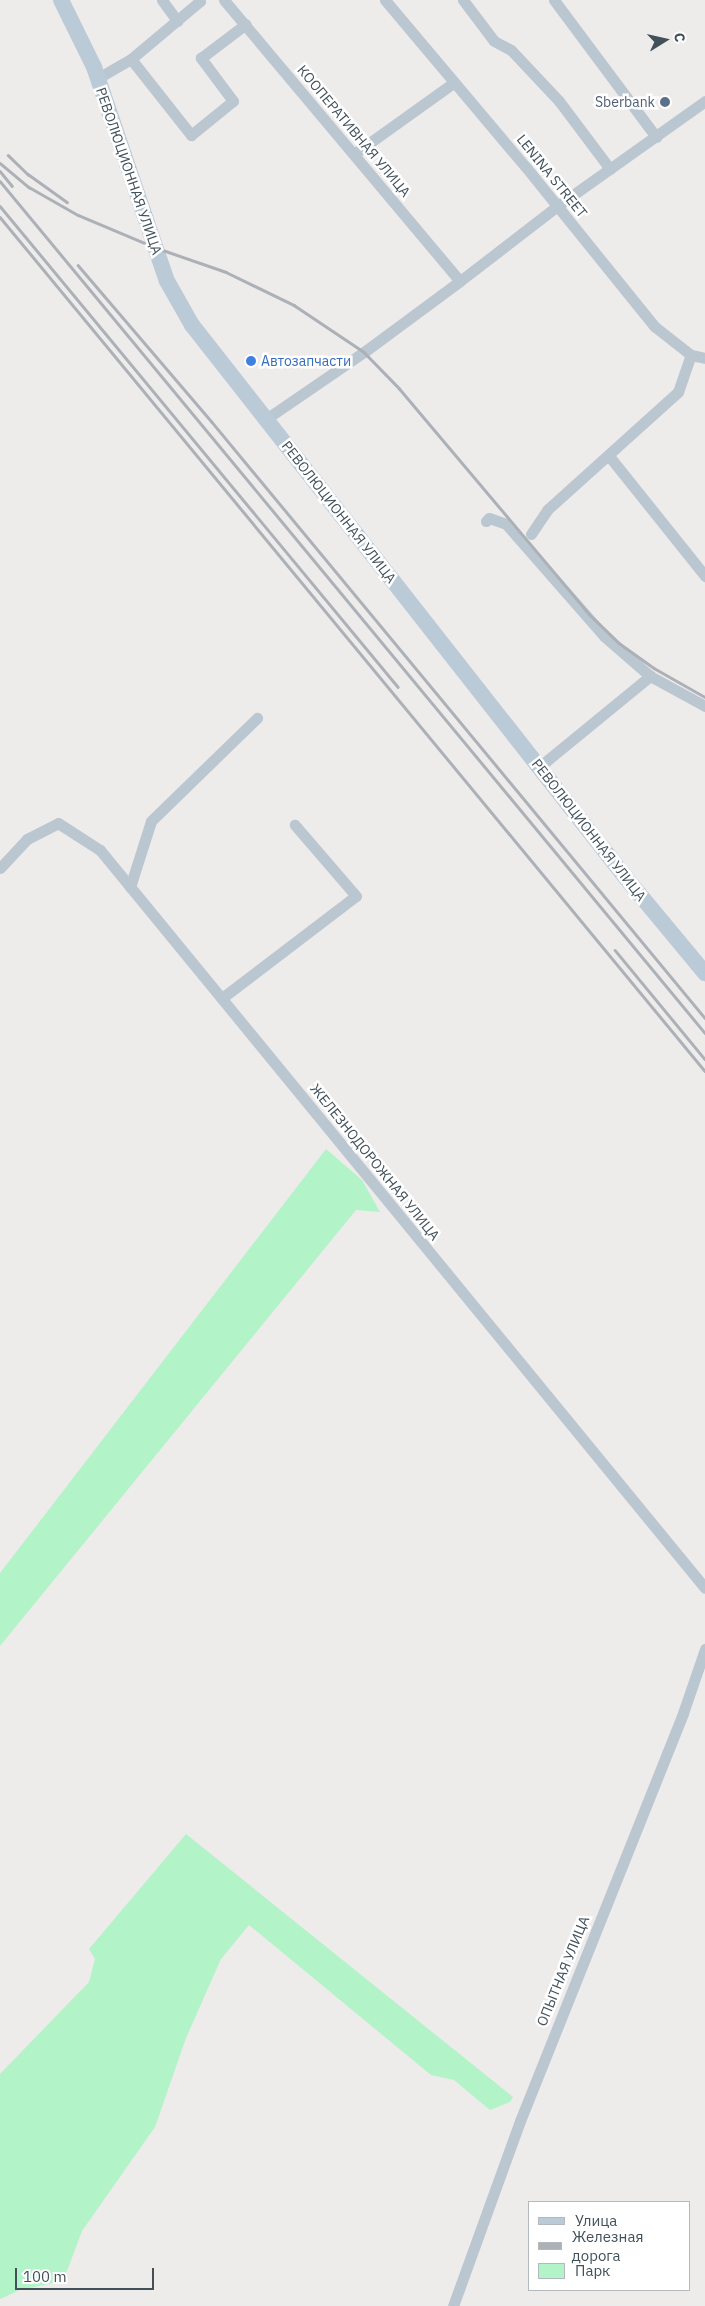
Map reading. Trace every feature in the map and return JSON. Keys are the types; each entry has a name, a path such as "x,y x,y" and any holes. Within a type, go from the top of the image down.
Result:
{"main road":[{"name":"РЕВОЛЮЦИОННАЯ УЛИЦА","path":"61,0 98,78 154,247 177,302 206,345 705,974"}],"street":[{"path":"162,0 177,21"},
{"path":"98,78 131,59 200,2 199,0"},
{"name":"КООПЕРАТИВНАЯ УЛИЦА","path":"224,0 460,281"},
{"name":"LENINA STREET","path":"385,0 453,83 526,166 556,206 654,326 691,355 705,358"},
{"path":"463,0 494,41 511,50 559,101 610,169"},
{"path":"554,0 656,136"},
{"path":"131,59 192,135 233,101 201,58 246,24"},
{"path":"354,154 453,83"},
{"path":"266,419 364,352 460,281 556,206 705,102"},
{"path":"531,534 548,509 678,392 691,355"},
{"path":"609,456 705,576"},
{"path":"486,522 489,518 506,524 604,636 650,676 705,706"},
{"path":"540,768 650,676"},
{"path":"130,887 151,821 257,718"},
{"name":"ЖЕЛЕЗНОДОРОЖНАЯ УЛИЦА","path":"0,868 27,839 58,823 100,850 705,1588"},
{"path":"222,998 356,896 295,825"},
{"name":"ОПЫТНАЯ УЛИЦА","path":"453,2306 520,2120 683,1713 705,1649"}],"green space":[{"path":"326,1149 362,1180 380,1212 356,1210 0,1646 0,1573"},
{"path":"186,1834 513,2097 510,2102 490,2110 454,2080 431,2075 249,1925 221,1959 186,2038 155,2127 82,2231 67,2271 58,2282 20,2290 0,2299 0,2074 89,1982 95,1959 89,1949"}],"railway":[{"path":"8,155 28,174 67,202"},
{"path":"0,163 29,187 78,215 154,247 226,272 294,305 364,352 399,388 589,614 619,643 654,668 705,697"},
{"path":"0,171 12,186"},
{"path":"0,181 705,1033"},
{"path":"0,206 398,687"},
{"path":"0,217 705,1071"},
{"path":"78,265 212,422 705,1018"},
{"path":"615,950 705,1059"}],"place":[{"name":"Sberbank","path":"665,102"},
{"name":"Автозапчасти","path":"251,361"}]}
